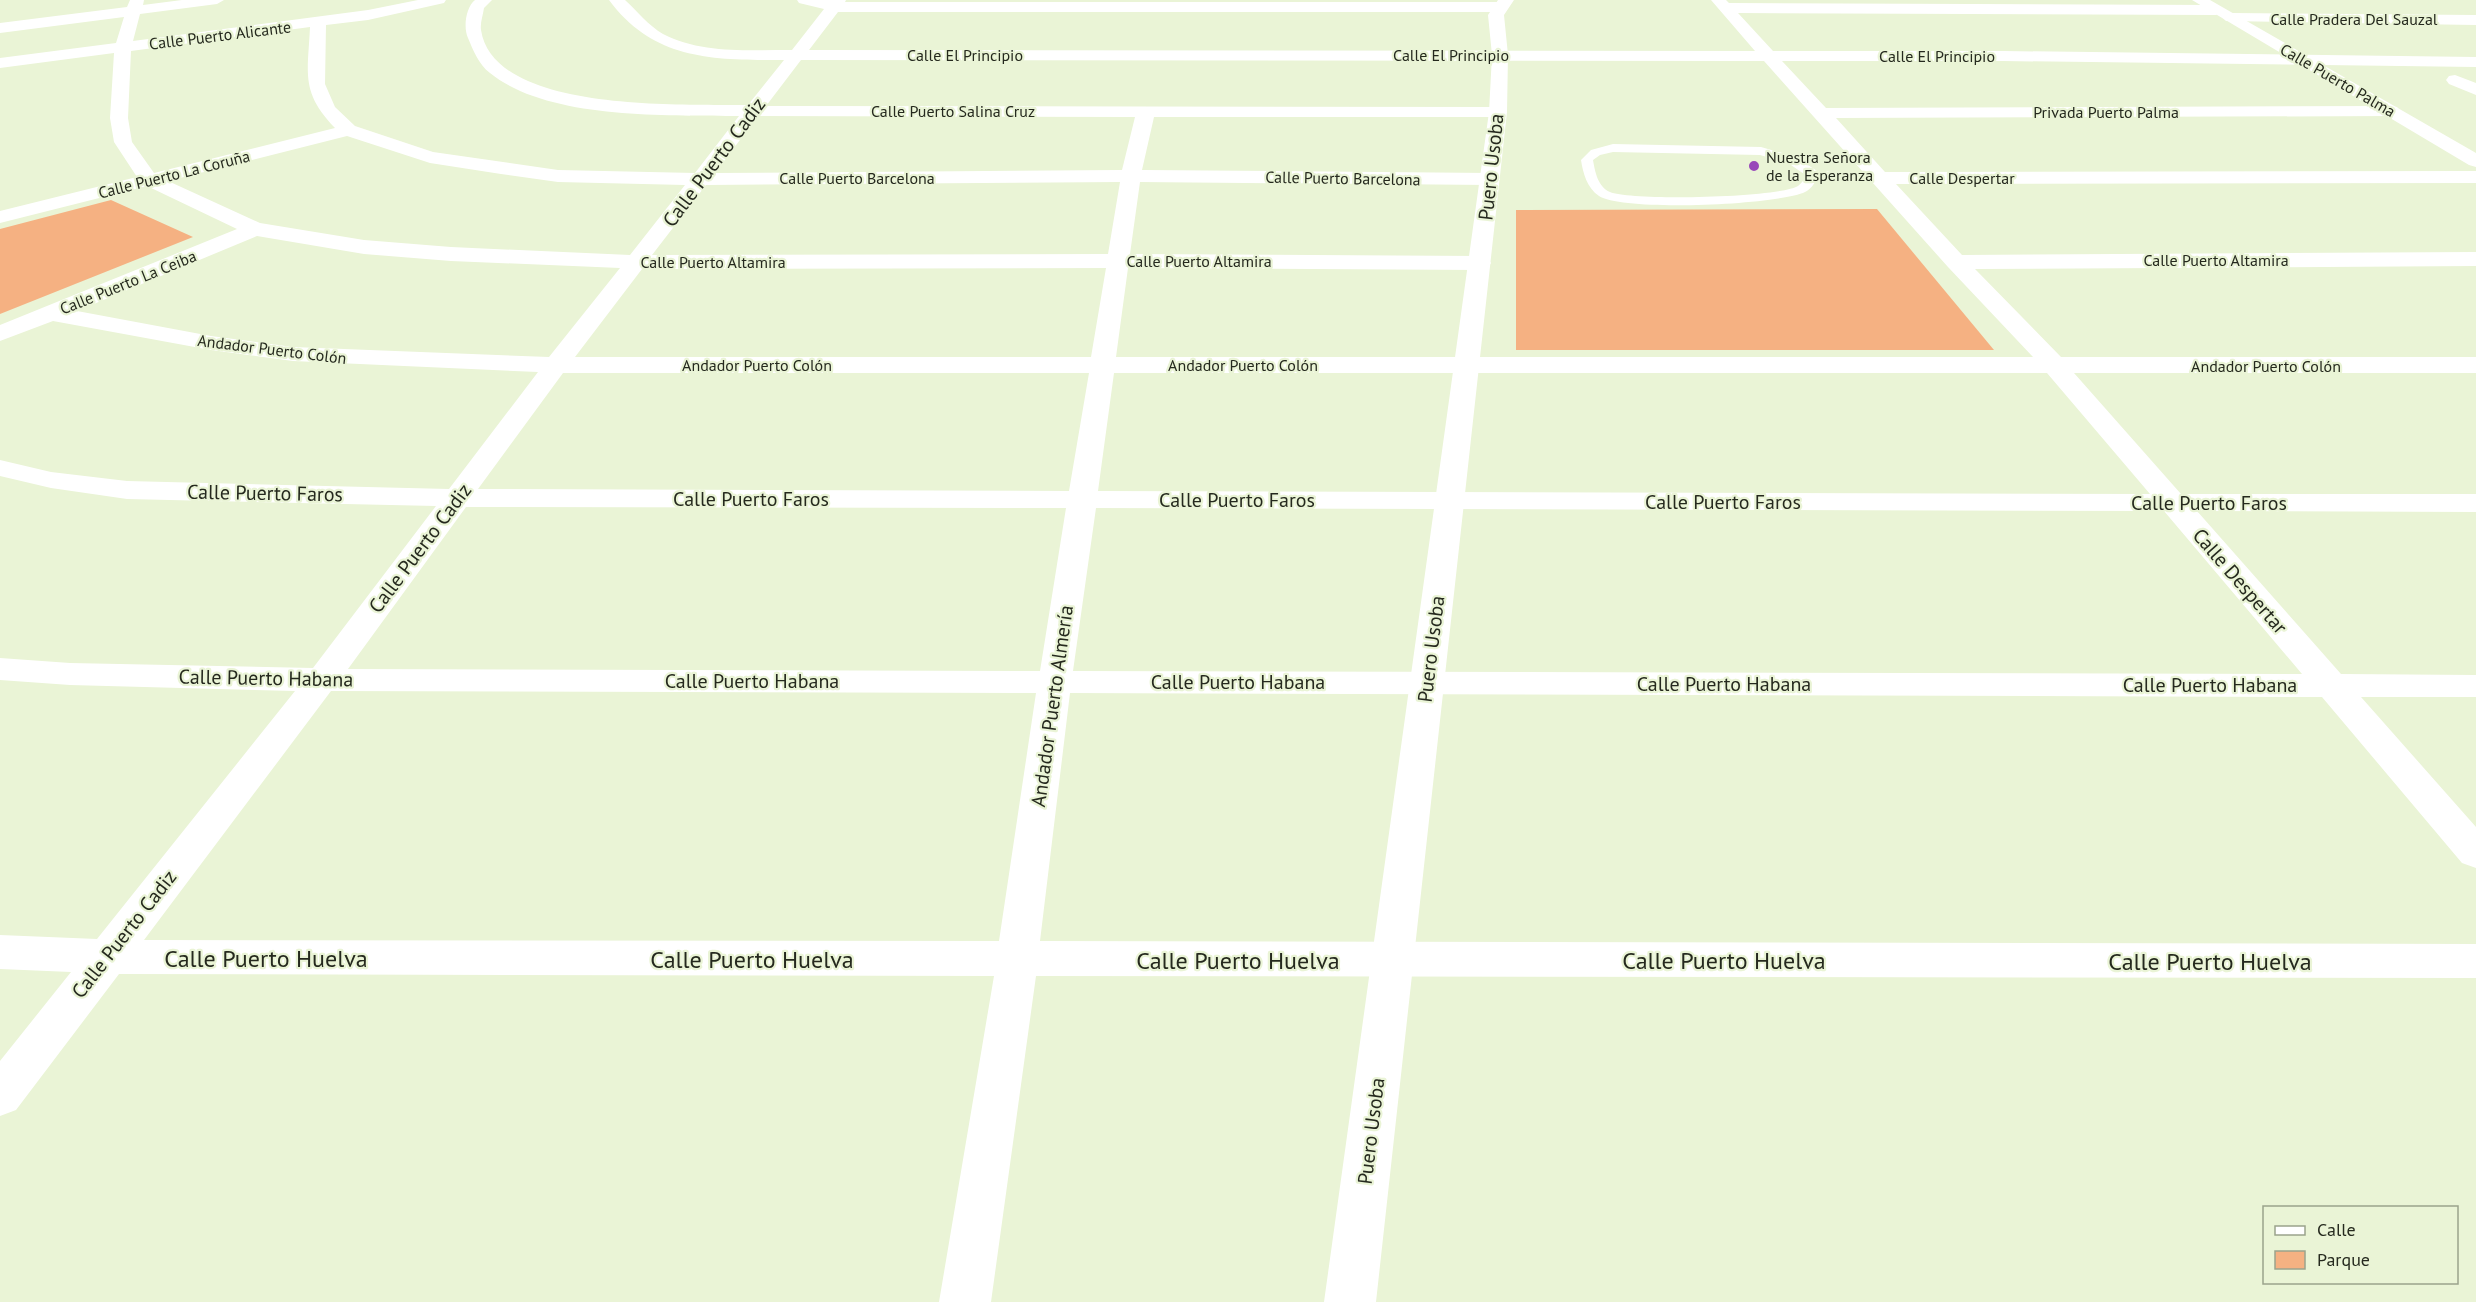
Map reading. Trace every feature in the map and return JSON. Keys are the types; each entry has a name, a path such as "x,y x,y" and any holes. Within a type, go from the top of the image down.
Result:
{"street":[{"path":"0,28 136,5 217,0"},
{"name":"Calle Puerto Alicante","path":"0,63 123,47 318,30 438,0"},
{"name":"Calle El Principio","path":"616,0 655,36 674,45 729,55 2003,56 2476,62"},
{"path":"804,0 836,4 1503,4"},
{"name":"Calle Puerto Palma","path":"2199,0 2476,161"},
{"name":"Calle Puerto Cadiz","path":"0,1096 322,680 556,365 836,4"},
{"name":"Puero Usoba","path":"1350,1302 1490,179 1498,111 1500,55 1496,25 1503,4"},
{"path":"1721,4 1943,9 1965,4 2216,10"},
{"name":"Calle Despertar","path":"1721,4 1956,262 2056,367 2476,853"},
{"path":"136,5 123,47 119,118 123,142 149,180"},
{"path":"2316,5 2345,19"},
{"path":"2444,5 2476,20"},
{"path":"318,30 470,7"},
{"name":"Calle Puerto Salina Cruz","path":"470,7 474,32 493,68 514,82 540,92 587,103 632,108 753,111 1498,111"},
{"path":"1943,9 1960,22"},
{"name":"Calle Pradera Del Sauzal","path":"2231,18 2476,20"},
{"name":"Calle Puerto Barcelona","path":"318,30 316,84 327,108 348,130 430,158 558,176 702,179 1131,176 1490,179"},
{"path":"1986,42 2003,56"},
{"path":"2455,80 2476,90"},
{"name":"Andador Puerto Almería","path":"965,1302 1017,960 1054,681 1131,176 1146,111"},
{"name":"Privada Puerto Palma","path":"1821,113 2391,111"},
{"name":"Calle Puerto La Coruña","path":"0,217 348,130"},
{"name":"Calle Despertar","path":"1880,178 2476,177"},
{"name":"Calle Puerto Altamira","path":"149,180 255,229 364,247 452,254 637,262 1480,263"},
{"name":"Calle Puerto La Ceiba","path":"0,334 255,229"},
{"name":"Calle Puerto Altamira","path":"1956,262 2476,259"},
{"name":"Andador Puerto Colón","path":"51,313 211,343 292,354 556,365 2056,367 2476,365"},
{"name":"Calle Puerto Faros","path":"0,468 51,480 127,490 457,498 2476,503"},
{"name":"Calle Puerto Habana","path":"0,669 70,674 322,680 2476,686"},
{"name":"Calle Puerto Huelva","path":"0,952 106,957 2476,961"}],"lane":[{"path":"1814,175 1803,188 1774,196 1631,200 1606,195 1597,189 1590,176 1587,160 1600,150 1613,148 1742,149 1777,154 1792,160 1814,175 1880,178"}],"green space":[{"path":"111,200 193,237 0,314 0,229"},
{"path":"1877,209 1994,350 1516,350 1516,210"}],"place":[{"name":"Nuestra Señora de la Esperanza","path":"1754,166"}]}
